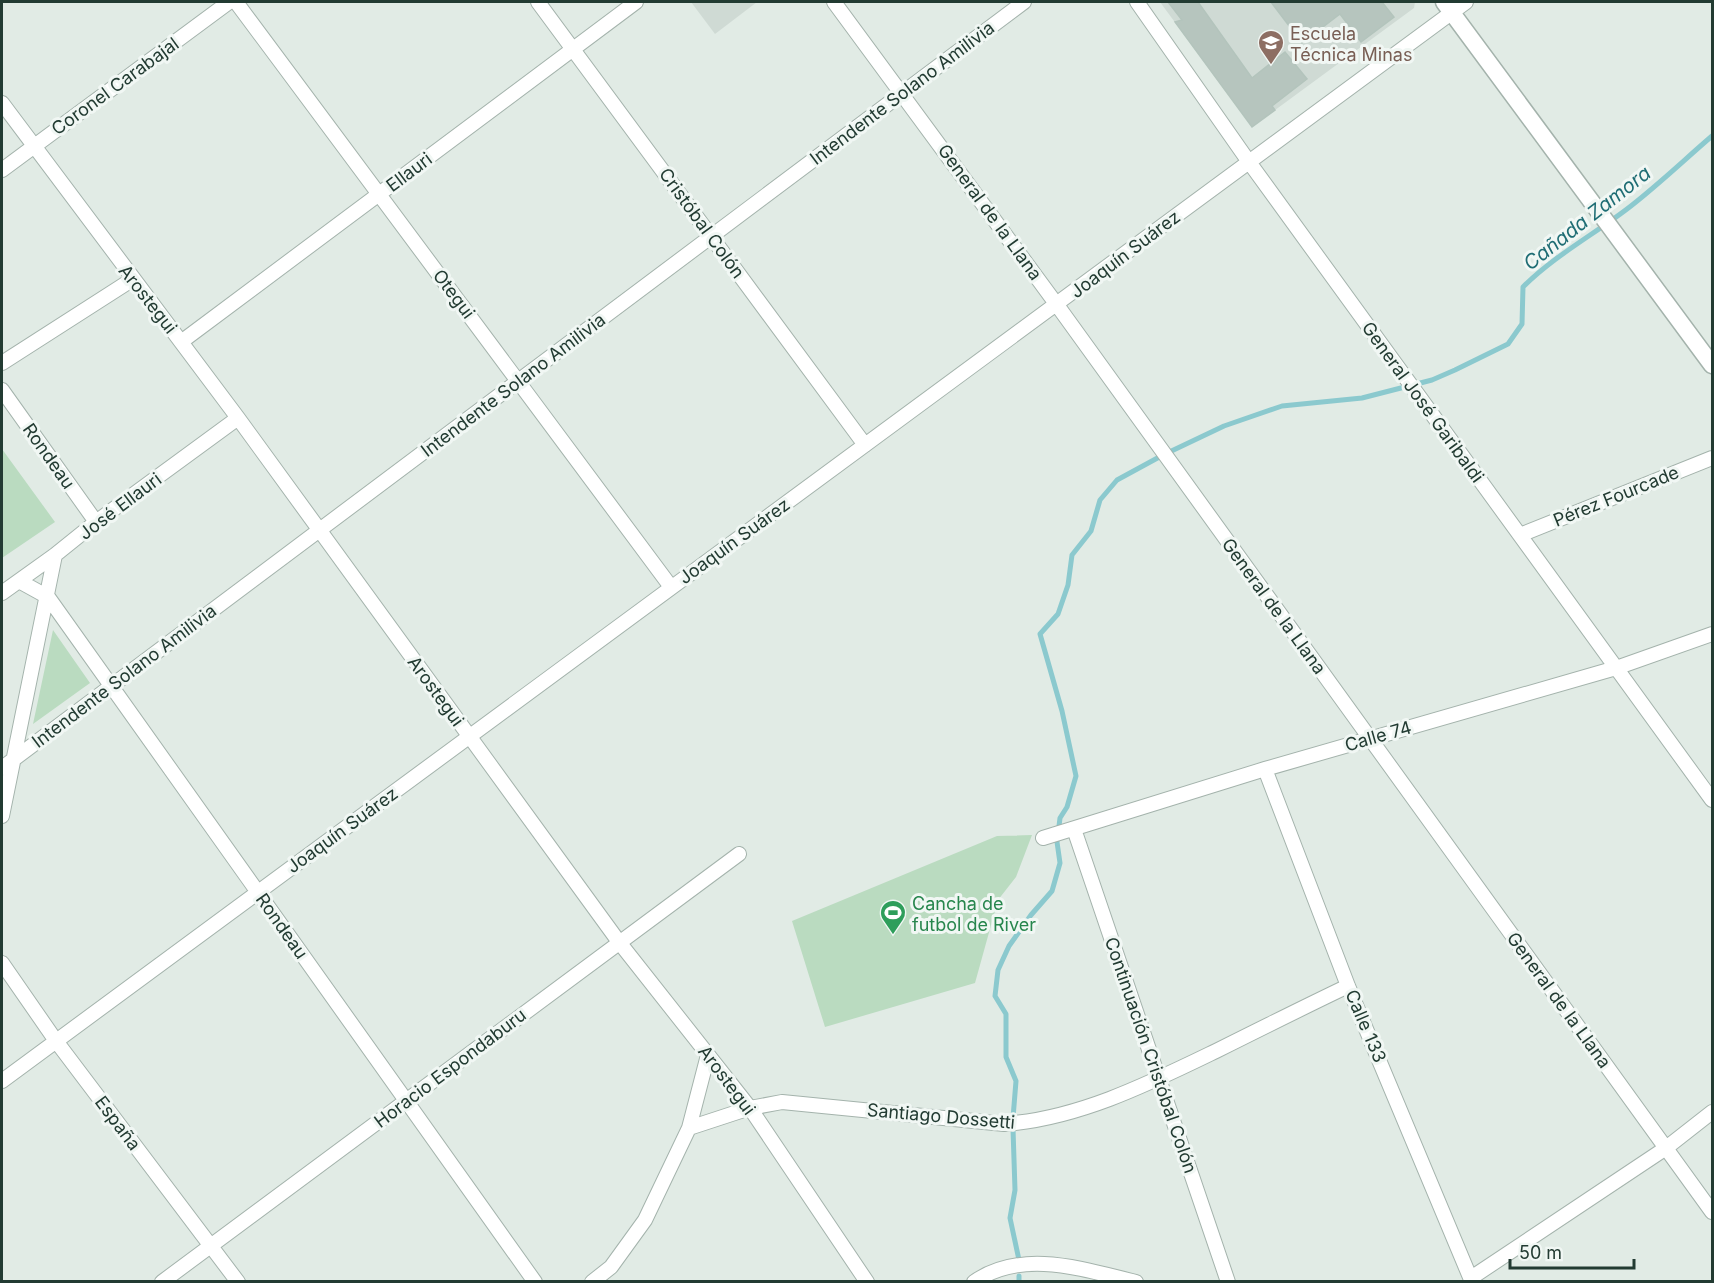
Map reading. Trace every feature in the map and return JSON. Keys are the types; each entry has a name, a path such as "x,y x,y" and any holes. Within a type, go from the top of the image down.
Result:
{"street":[{"name":"Coronel Carabajal","path":"2,170 230,2"},
{"name":"Otegui","path":"236,2 671,587"},
{"name":"Cristóbal Colón","path":"538,2 865,445"},
{"name":"Ellauri","path":"181,342 636,2"},
{"name":"General de la Llana","path":"834,2 1057,305 1713,1212"},
{"name":"Intendente Solano Amilivia","path":"2,768 1024,2"},
{"name":"General José Garibaldi","path":"1137,2 1249,162 1713,800"},
{"name":"Joaquín Suárez","path":"2,1081 1057,305 1249,162 1448,7 1466,2"},
{"path":"1448,7 1713,364"},
{"name":"Arostegui","path":"2,103 238,418 619,942 750,1108 867,1281"},
{"path":"2,363 133,279"},
{"name":"Rondeau","path":"2,390 96,522"},
{"name":"José Ellauri","path":"2,593 238,418"},
{"name":"Pérez Fourcade","path":"1520,535 1713,458"},
{"path":"2,816 55,555"},
{"name":"Rondeau","path":"20,581 48,597 535,1281"},
{"name":"Calle 74","path":"1059,833 1265,769 1616,668 1713,633"},
{"name":"Calle 133","path":"1265,769 1348,986 1472,1280"},
{"name":"Continuación Cristóbal Colón","path":"1059,833 1159,1079 1228,1281"},
{"name":"Horacio Espondaburu","path":"162,1281 739,854"},
{"name":"España","path":"2,963 56,1041 237,1281"},
{"name":"Santiago Dossetti","path":"689,1128 750,1108 782,1102 1004,1124 1024,1123 1060,1116 1159,1079 1348,986"},
{"path":"592,1281 611,1267 645,1220 689,1128 708,1055"},
{"path":"1472,1280 1666,1148 1713,1112"},
{"path":"974,1281 1008,1266 1034,1263 1062,1264 1136,1281"}],"shaded area":[{"path":"691,2 757,2 715,34"},
{"name":"Escuela Técnica Minas","path":"1160,2 1415,2 1414,8 1252,127"}],"green space":[{"path":"2,449 55,522 2,558"},
{"path":"53,630 90,683 33,724"},
{"name":"Cancha de futbol de River","path":"1032,835 1016,877 998,900 975,983 825,1027 792,921 997,836"}],"building":[{"path":"1168,2 1198,2 1252,78 1285,52 1307,79 1272,106 1275,110 1252,127 1175,22 1182,20"},
{"path":"1271,2 1382,2 1394,17 1361,42 1340,14 1302,43"}],"waterway":[{"name":"Cañada Zamora","path":"1013,1118 1016,1081 1006,1057 1006,1014 995,996 998,970 1009,946 1052,891 1060,863 1057,842 1060,818 1067,807 1076,776 1062,711 1040,634 1058,614 1068,585 1072,555 1091,531 1100,500 1117,480 1224,426 1282,406 1362,398 1432,380 1508,344 1522,324 1523,287 1638,200 1712,136"},
{"name":"Cañada Zamora","path":"1013,1129 1015,1190 1010,1218 1019,1260"},
{"name":"Cañada Zamora","path":"1019,1276 1019,1282"}],"place":[{"name":"Escuela Técnica Minas","path":"1271,66"},
{"name":"Cancha de futbol de River","path":"893,936"}]}
